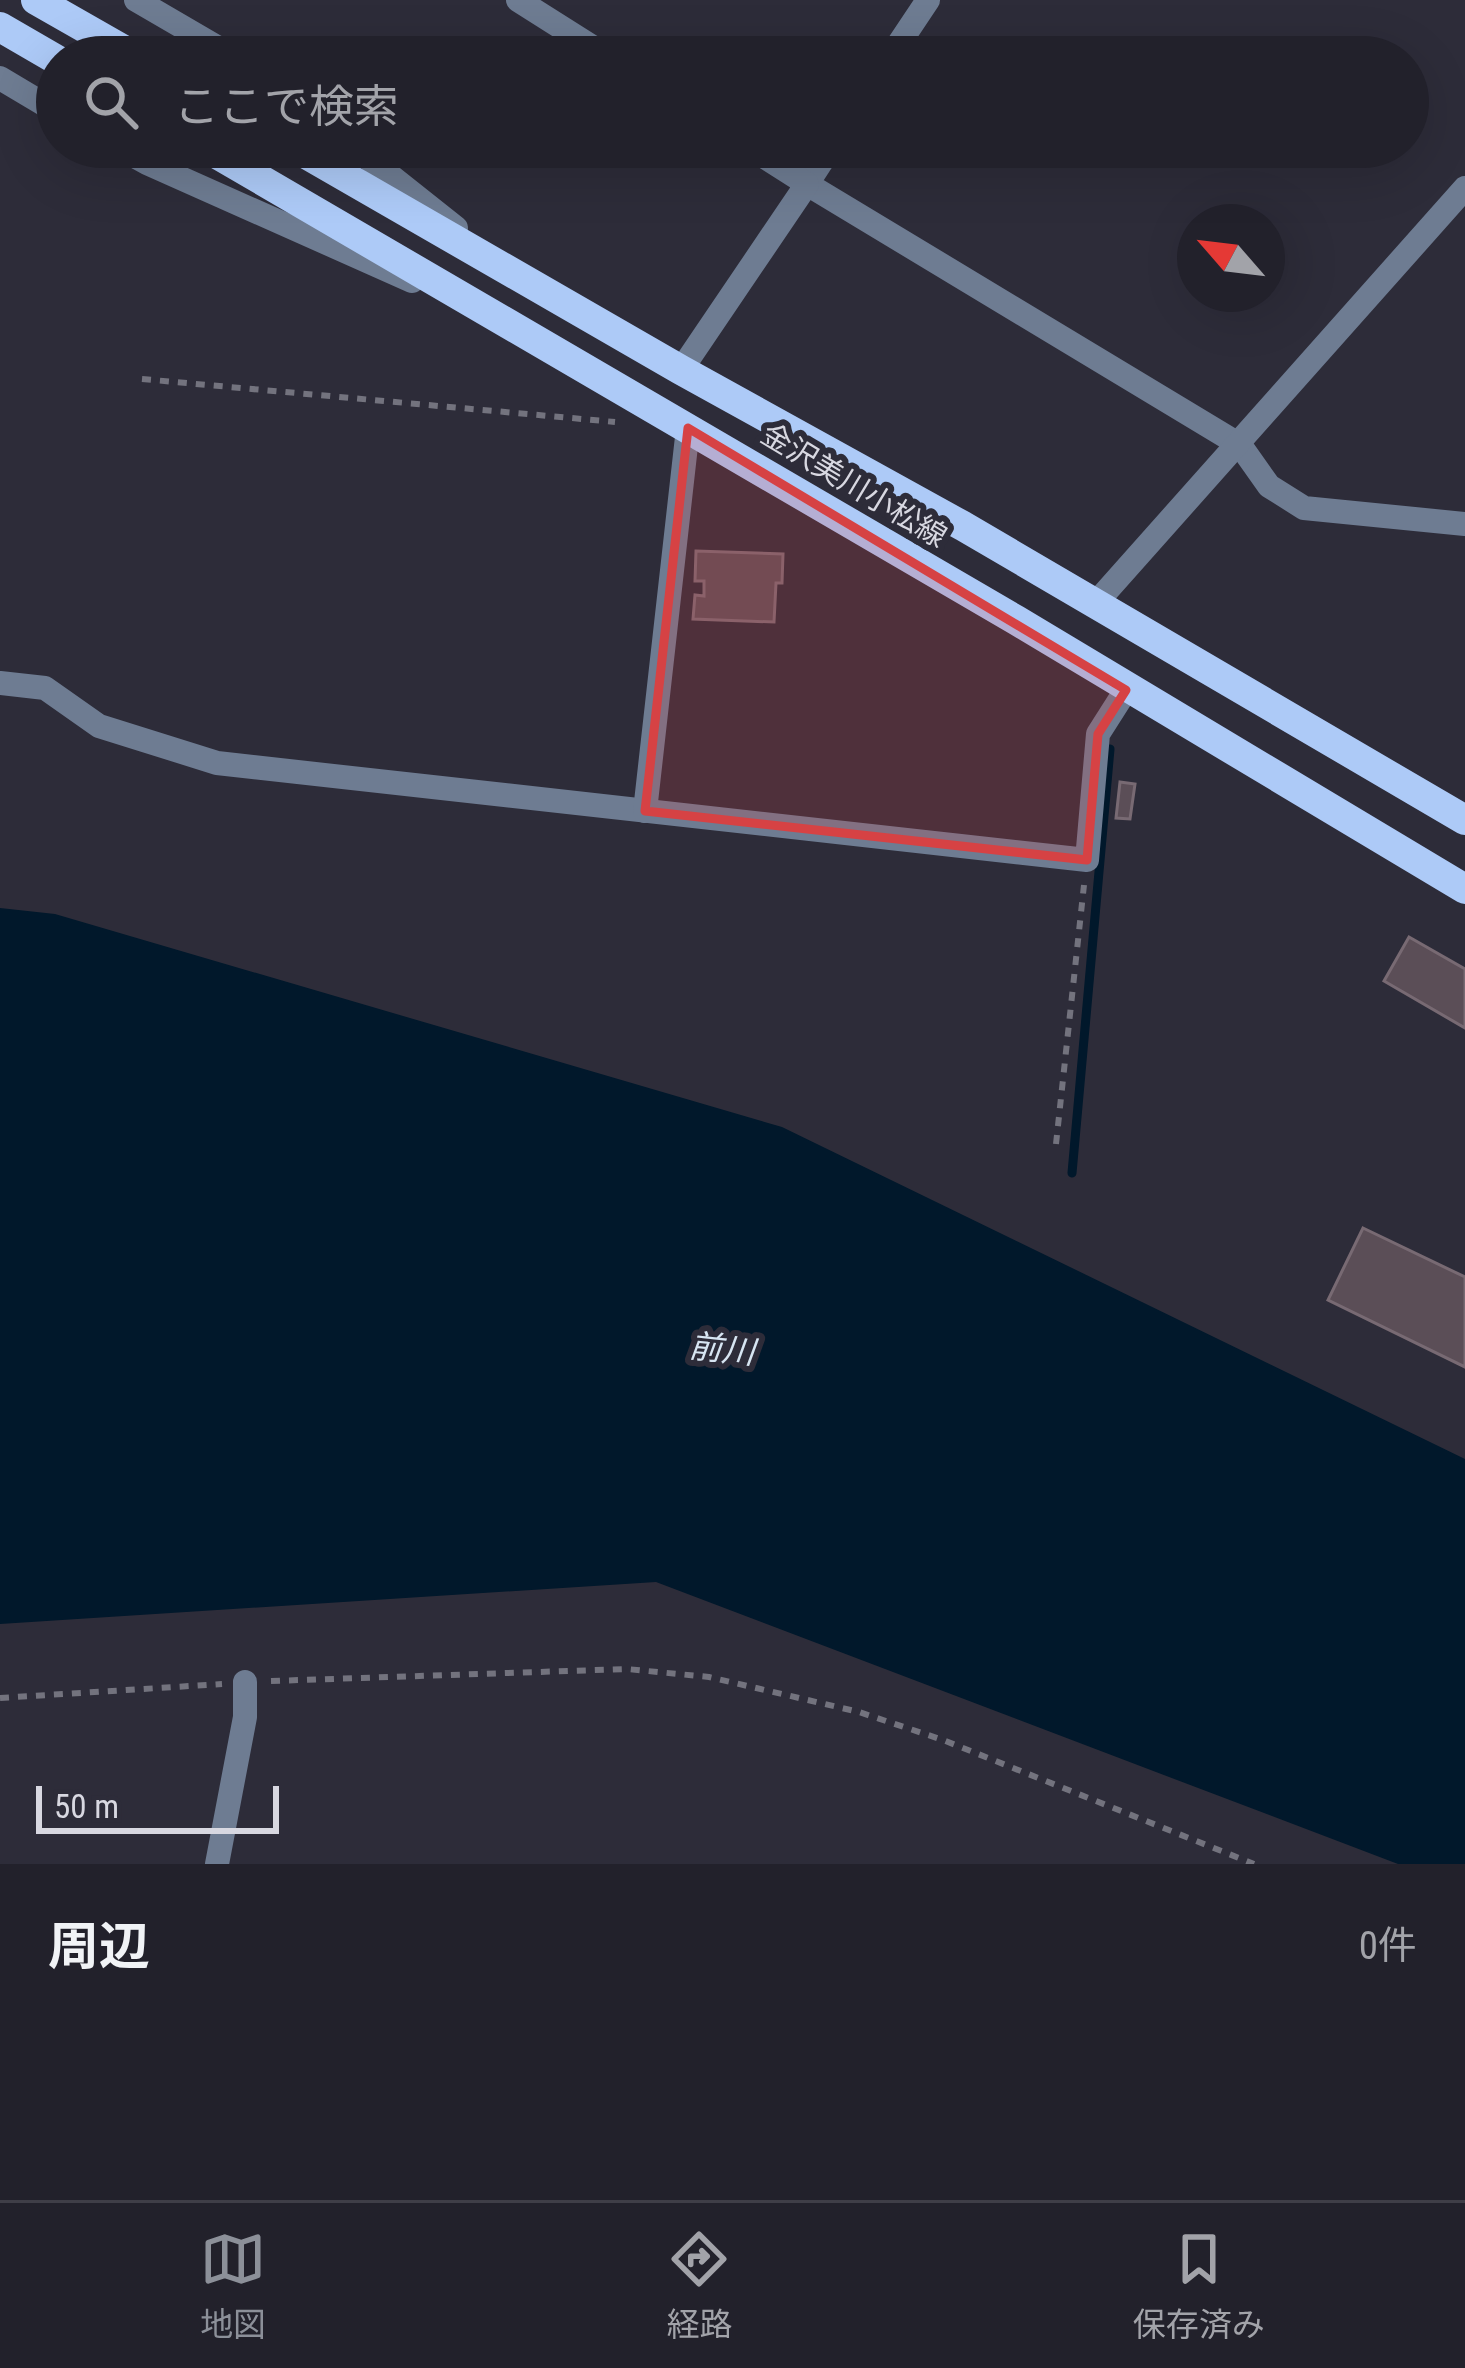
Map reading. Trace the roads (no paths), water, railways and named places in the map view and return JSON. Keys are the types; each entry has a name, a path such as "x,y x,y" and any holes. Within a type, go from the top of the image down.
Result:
{"main road":[{"path":"36,0 99,36"},
{"path":"0,27 36,48"},
{"name":"金沢美川小松線","path":"240,168 1016,620 1465,889"},
{"name":"金沢美川小松線","path":"331,168 1465,820"}],"street":[{"path":"136,0 198,36"},
{"path":"518,0 575,36"},
{"path":"904,36 928,0"},
{"path":"0,79 36,100"},
{"path":"156,168 480,310"},
{"path":"380,168 507,269"},
{"path":"782,168 1240,445 1270,485 1304,508 1465,524"},
{"path":"681,370 817,168"},
{"path":"1095,604 1465,188"},
{"path":"645,811 688,428"},
{"path":"0,683 45,688 99,726 217,764 1087,860 1098,734 1126,690"},
{"path":"217,1864 245,1717 245,1682"}],"water":[{"name":"前川","path":"0,908 55,914 782,1127 1465,1459 1465,1864 1398,1864 656,1582 0,1624"}],"waterway":[{"path":"1072,1173 1110,749"}]}
